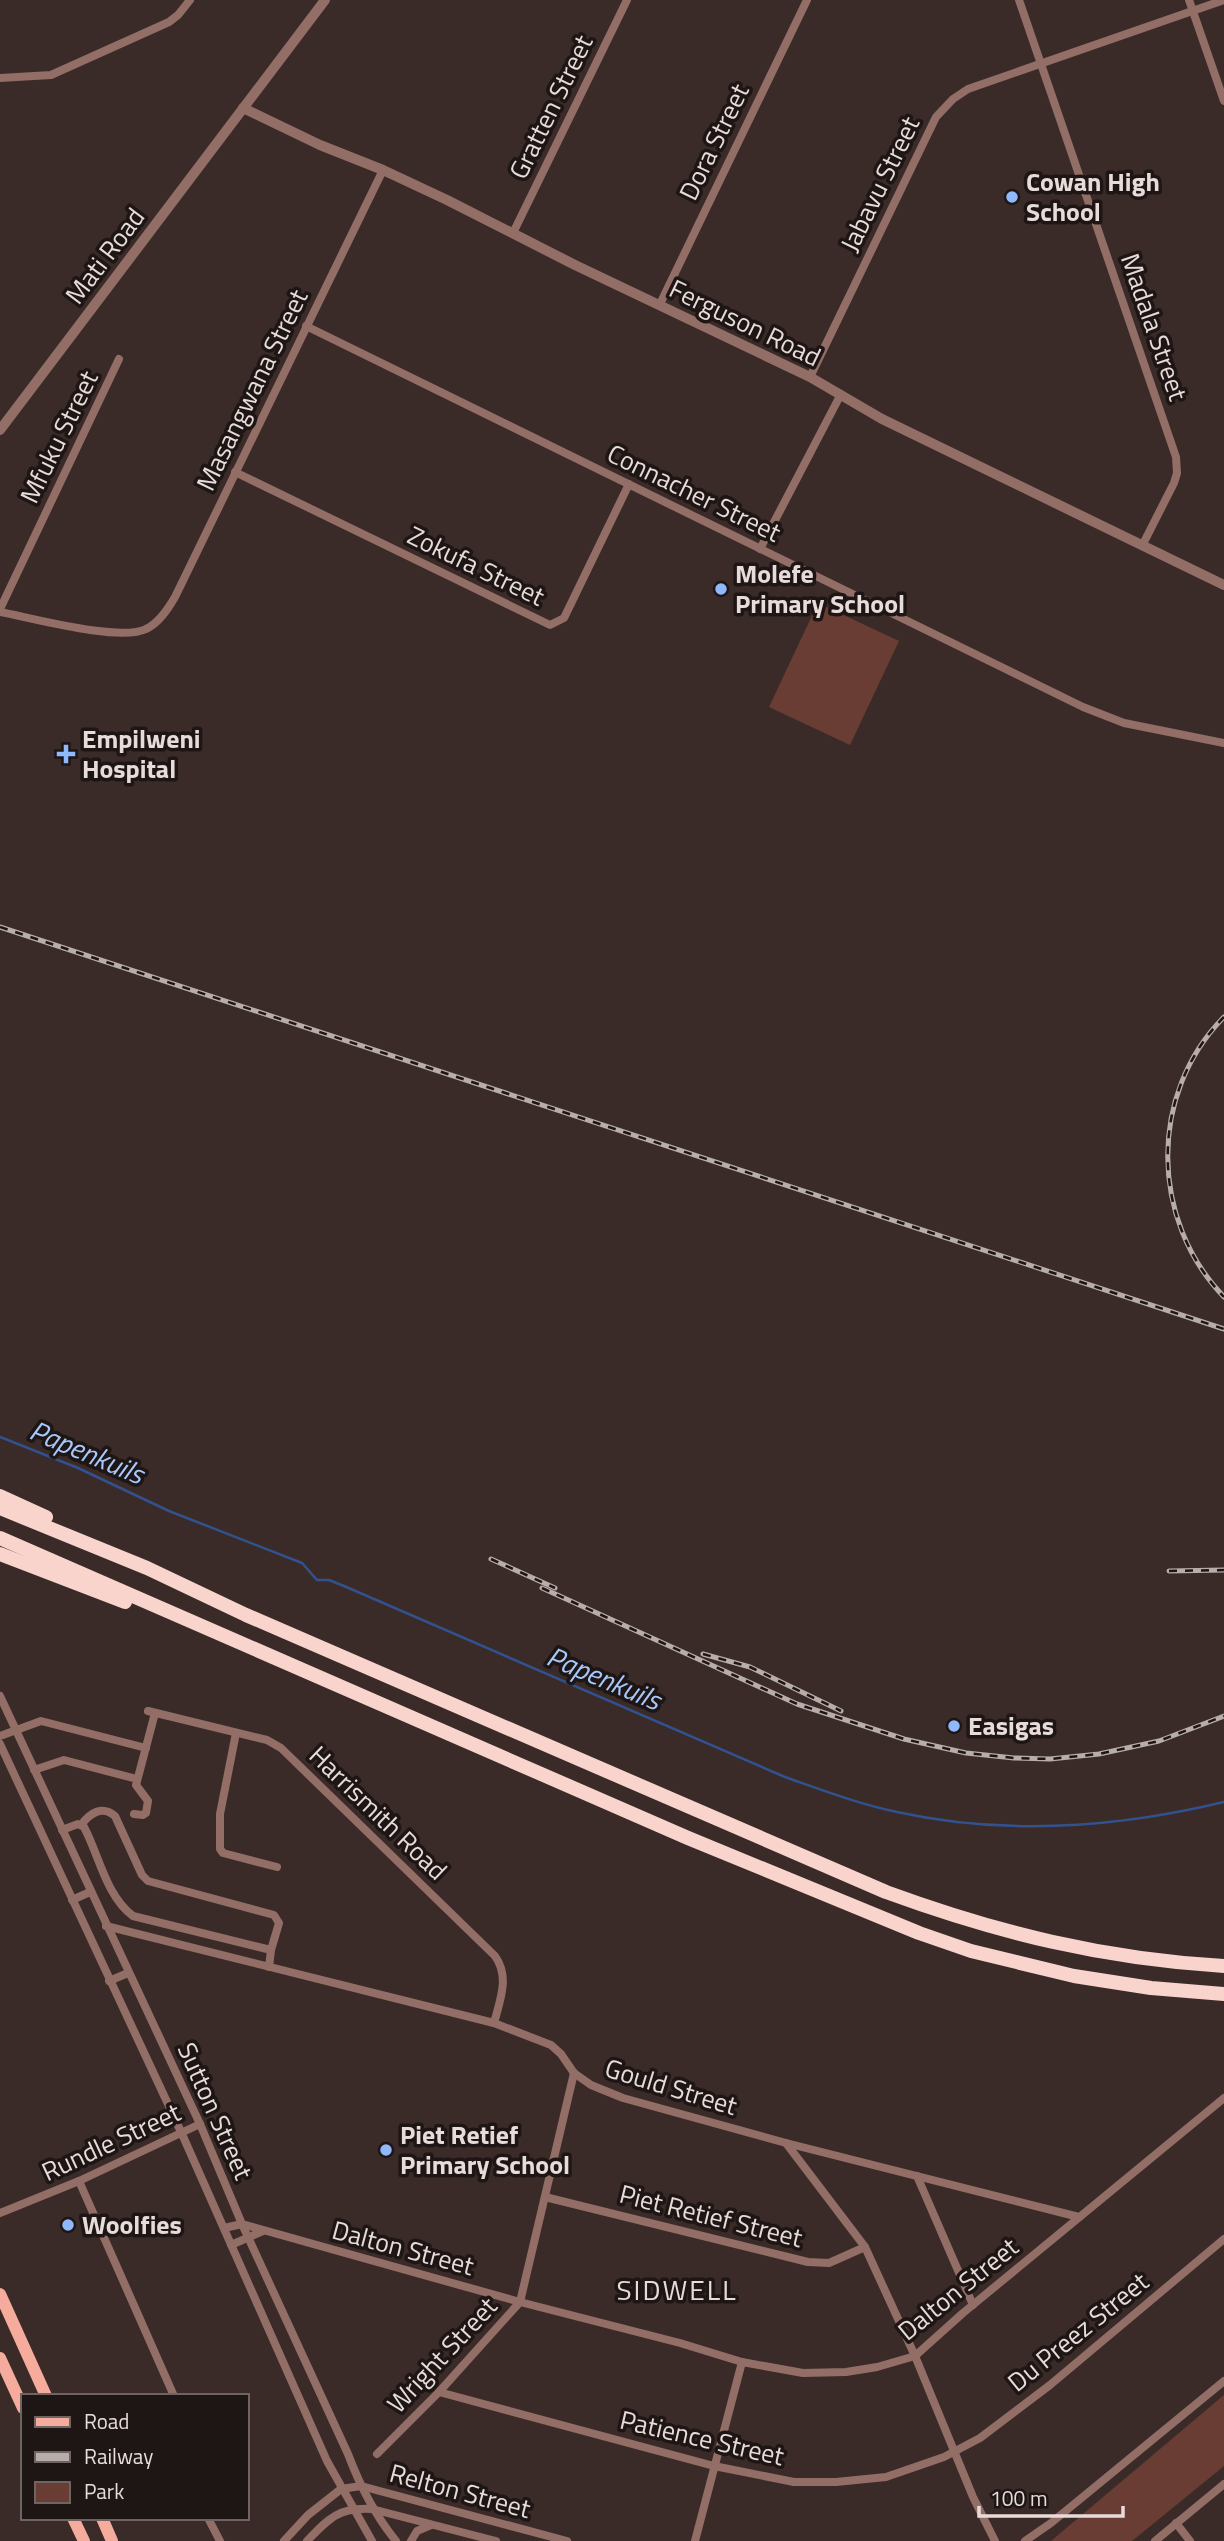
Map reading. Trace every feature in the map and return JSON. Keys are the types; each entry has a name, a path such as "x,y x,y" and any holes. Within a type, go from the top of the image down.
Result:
{"highway":[{"path":"0,1496 271,1626 826,1867 928,1908 1015,1935 1087,1951 1224,1966"},
{"path":"0,1508 147,1568"},
{"path":"0,1538 688,1838 919,1933 971,1951 1074,1976 1151,1988 1224,1994"},
{"path":"0,1554 229,1639"}],"main road":[{"path":"0,2294 45,2394"},
{"path":"0,2358 21,2404"},
{"path":"74,2520 84,2541"},
{"path":"103,2520 112,2541"}],"street":[{"path":"0,78 51,75 169,22 190,0"},
{"name":"Mati Road","path":"0,430 325,0"},
{"name":"Gratten Street","path":"513,233 626,0"},
{"name":"Dora Street","path":"660,304 807,0"},
{"name":"Madala Street","path":"1018,0 1178,464 1174,483 1142,546"},
{"path":"1189,0 1224,101"},
{"name":"Jabavu Street","path":"810,377 936,117 953,99 968,89 1224,0"},
{"name":"Ferguson Road","path":"243,108 320,145 383,170 660,304 810,377 882,419 1224,585"},
{"name":"Masangwana Street","path":"0,610 121,635 135,634 154,624 175,597 383,170"},
{"name":"Connacher Street","path":"306,326 1112,719 1224,743"},
{"name":"Mfuku Street","path":"0,610 119,359"},
{"path":"760,549 841,394"},
{"name":"Zokufa Street","path":"235,472 550,625 564,618 629,485"},
{"name":"Sutton Street","path":"0,1696 200,2124 360,2486 372,2509 396,2541"},
{"name":"Harrismith Road","path":"146,1748 152,1712 267,1740 281,1748 490,1951 503,1973 502,1992 494,2023"},
{"path":"0,1736 41,1721 146,1748 137,1788 147,1799 148,1805 144,1815 134,1814"},
{"path":"236,1733 220,1814 220,1849 223,1853 277,1867"},
{"name":"Sutton Street","path":"0,1744 182,2134 341,2489 372,2541"},
{"path":"34,1770 64,1760 137,1779"},
{"path":"62,1830 81,1825 91,1814 102,1810 110,1812 115,1816 142,1875 148,1881 274,1915 279,1923 269,1967"},
{"path":"81,1825 92,1841 115,1897 133,1916 271,1951"},
{"path":"72,1900 90,1892"},
{"name":"Gould Street","path":"106,1926 494,2023 551,2045 574,2073 591,2085 623,2098 786,2143 1079,2217"},
{"path":"109,1981 128,1973"},
{"name":"Wright Street","path":"377,2454 439,2392 520,2302 574,2073"},
{"name":"Dalton Street","path":"242,2224 742,2362 822,2374 877,2367 915,2356 1224,2098"},
{"name":"Rundle Street","path":"0,2214 79,2181 200,2124"},
{"path":"786,2143 865,2247 915,2356 973,2497 995,2541"},
{"path":"917,2176 973,2305"},
{"path":"79,2181 173,2394"},
{"name":"Piet Retief Street","path":"545,2197 808,2262 830,2263 865,2247"},
{"path":"224,2228 242,2224"},
{"path":"231,2245 264,2231"},
{"name":"Du Preez Street","path":"955,2453 980,2438 1050,2385 1224,2239"},
{"path":"695,2541 742,2362"},
{"path":"1025,2541 1061,2515 1224,2381"},
{"name":"Patience Street","path":"439,2392 714,2466 794,2482 836,2482 886,2477 913,2470 955,2453"},
{"path":"1155,2541 1224,2484"},
{"name":"Relton Street","path":"341,2489 360,2486 567,2541"},
{"path":"284,2541 308,2515 341,2489"},
{"path":"307,2541 327,2521 352,2508"},
{"name":"Relton Street","path":"352,2508 372,2509 496,2541"},
{"path":"209,2520 220,2541"},
{"path":"411,2541 421,2528 434,2524"},
{"path":"1176,2524 1190,2541"}],"green space":[{"path":"818,603 899,641 850,745 769,707"},
{"path":"1224,2395 1224,2466 1132,2541 1051,2541"}],"waterway":[{"name":"Papenkuils","path":"0,1437 78,1468 169,1511 302,1563 317,1580 329,1580 344,1586 785,1777 855,1801 938,1820 1020,1826 1102,1823 1224,1802"}],"railway":[{"path":"0,927 1224,1329"},
{"path":"1224,1017 1199,1048 1182,1082 1171,1119 1168,1157 1171,1195 1182,1232 1200,1266 1224,1297"},
{"path":"491,1559 555,1588"},
{"path":"1169,1571 1224,1570"},
{"path":"542,1588 797,1704 904,1739 966,1753 1050,1759 1099,1754 1159,1741 1224,1716"},
{"path":"703,1654 750,1667 841,1711"}],"place":[{"name":"Cowan High School","path":"1012,197"},
{"name":"Molefe Primary School","path":"721,589"},
{"name":"Empilweni Hospital","path":"66,754"},
{"name":"Easigas","path":"954,1726"},
{"name":"Piet Retief Primary School","path":"386,2150"},
{"name":"Woolfies","path":"68,2225"}],"district":[{"name":"SIDWELL","path":"677,2290"}]}
